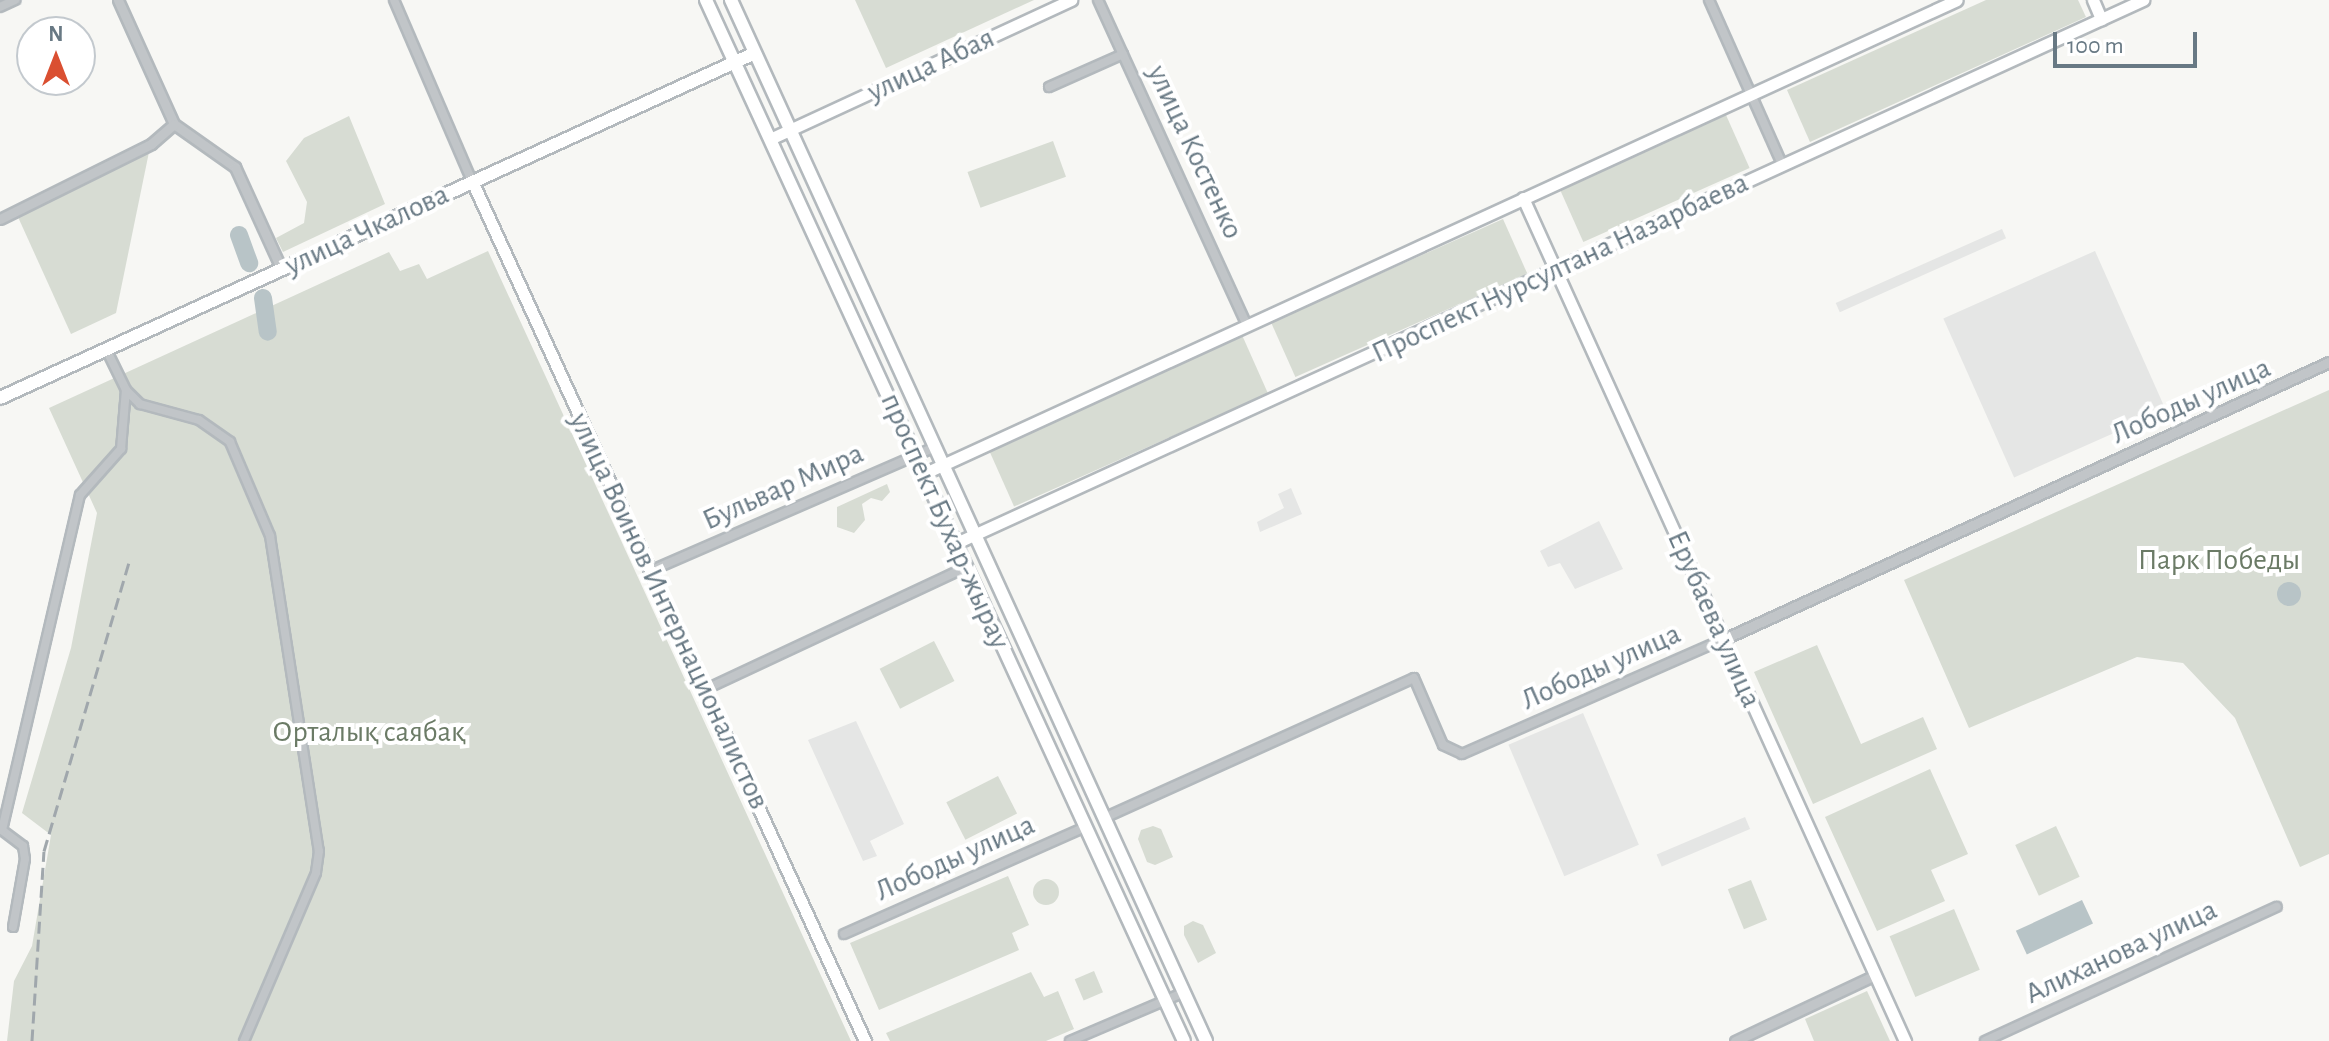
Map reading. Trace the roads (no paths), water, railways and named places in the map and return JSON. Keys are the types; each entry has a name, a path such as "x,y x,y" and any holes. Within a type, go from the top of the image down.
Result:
{"main road":[{"name":"проспект Бухар-жырау","path":"706,0 1184,1041"},
{"name":"проспект Бухар-жырау","path":"731,0 1206,1041"},
{"name":"улица Абая","path":"770,139 1071,0"},
{"path":"923,474 1957,0"},
{"path":"2093,0 2101,19"},
{"name":"Проспект Нурсултана Назарбаева","path":"954,544 2143,0"},
{"name":"улица Чкалова","path":"0,398 755,53"},
{"name":"улица Воинов Интернационалистов","path":"472,181 865,1041"},
{"name":"Ерубаева улица","path":"1523,198 1905,1041"}],"street":[{"path":"0,7 15,0"},
{"path":"118,0 174,124 235,167 282,270"},
{"path":"394,0 472,181"},
{"name":"улица Костенко","path":"1098,0 1247,325"},
{"path":"1709,0 1783,166"},
{"path":"1049,87 1123,54"},
{"path":"0,219 151,144 174,124"},
{"path":"106,349 126,390 140,404 199,420 230,442 270,536 319,851 316,873 244,1041"},
{"name":"Лободы улица","path":"1104,818 1414,678 1443,745 1462,754 1724,639 2329,362"},
{"path":"13,927 25,859 23,846 2,830 80,495 121,449 126,390"},
{"name":"Бульвар Мира","path":"650,571 935,447"},
{"path":"704,690 965,568"},
{"name":"Лободы улица","path":"844,934 1085,827"},
{"name":"Алиханова улица","path":"1985,1041 2277,907"},
{"path":"1735,1041 1875,975"},
{"path":"1070,1041 1185,992"}],"waterway":[{"path":"239,235 249,263"},
{"path":"263,298 268,332"}],"railway":[{"path":"32,1041 44,851 130,559"}],"park label":[{"name":"Парк Победы","path":"2219,560"},
{"name":"Орталық саябақ","path":"369,732"}]}
